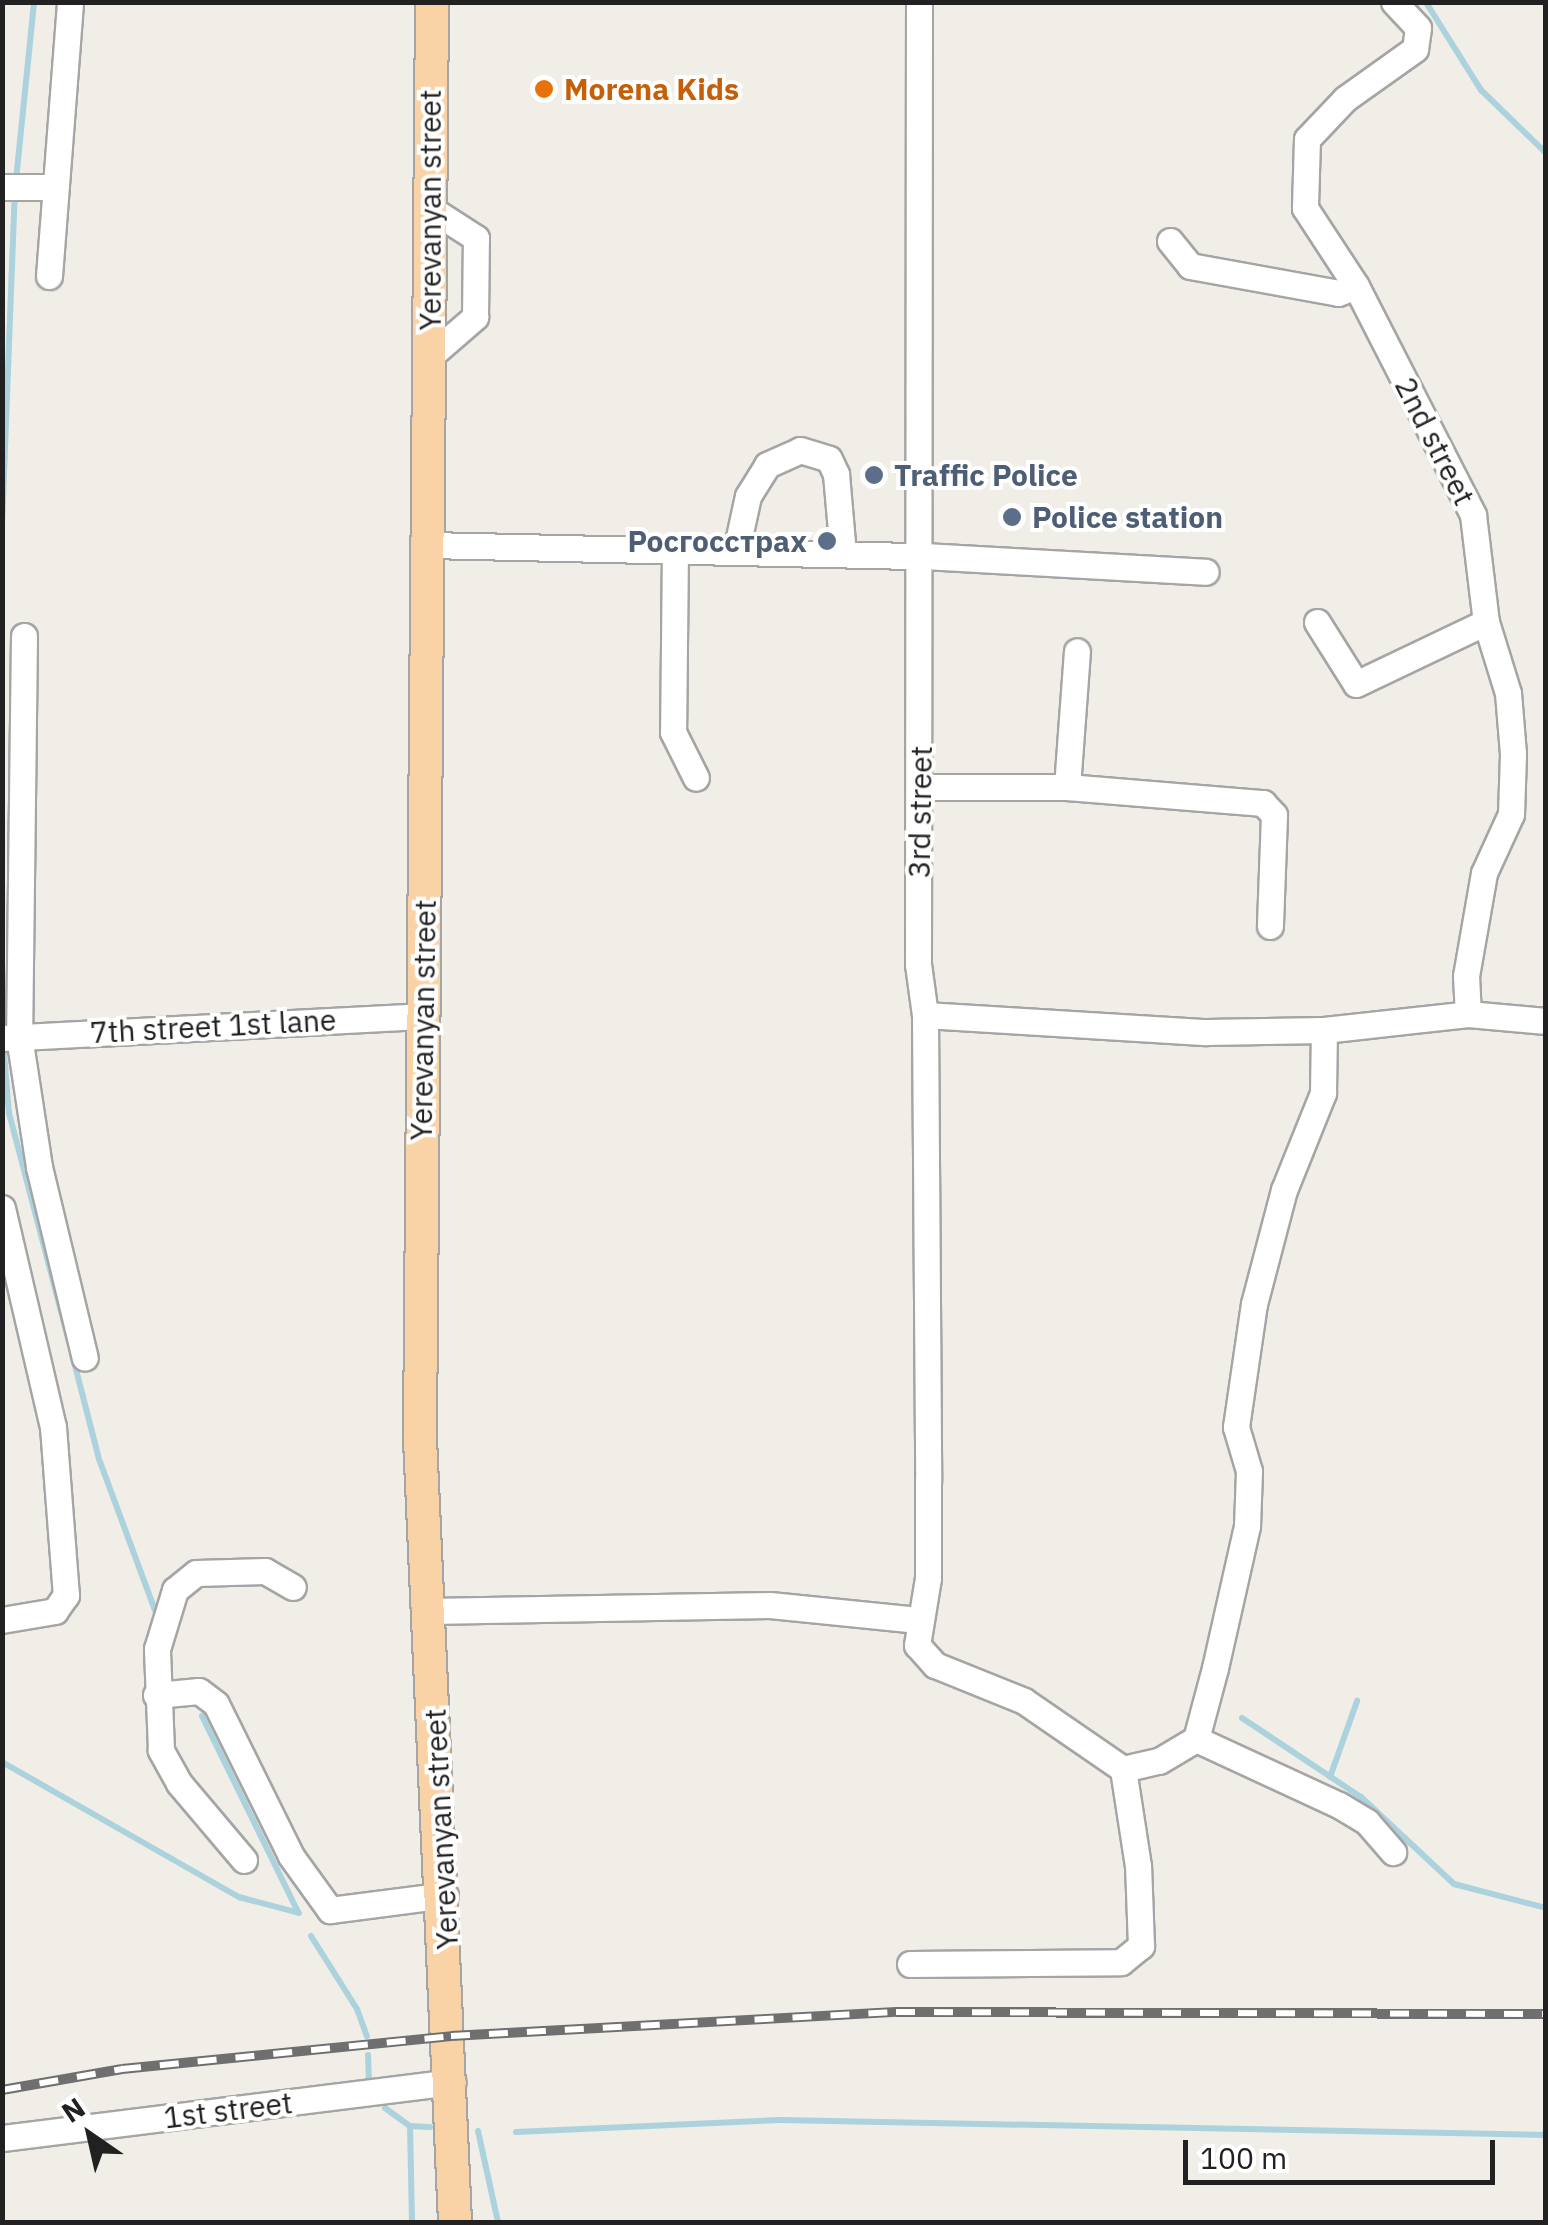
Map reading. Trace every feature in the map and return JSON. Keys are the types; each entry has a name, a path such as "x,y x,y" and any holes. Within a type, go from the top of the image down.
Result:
{"main road":[{"name":"Yerevanyan street","path":"432,2 420,1439 446,1895 456,2222"}],"street":[{"path":"49,276 70,2"},
{"name":"3rd street","path":"918,1620 928,1578 925,1015 918,964 923,556 920,2"},
{"name":"2nd street","path":"1394,2 1418,28 1415,49 1346,100 1307,139 1305,208 1356,286 1473,515 1486,622 1508,693 1511,814 1484,873 1466,976 1468,1014"},
{"path":"15,187 54,188"},
{"path":"430,209 476,238 476,258 475,318 430,356"},
{"path":"1170,241 1190,266 1338,293 1356,286"},
{"path":"736,551 748,496 767,465 800,450 829,459 836,474 843,554"},
{"path":"428,545 923,556 1206,572"},
{"path":"675,549 673,732 696,778"},
{"path":"1317,622 1356,684 1486,622"},
{"path":"24,636 11,1037 85,1358"},
{"path":"1067,786 1077,652"},
{"path":"920,787 1067,786 1263,802 1274,815 1270,926"},
{"path":"925,1015 1206,1032 1324,1030 1468,1014 1546,1021"},
{"name":"7th street 1st lane","path":"11,1037 423,1016"},
{"path":"1123,1769 1159,1761 1196,1739 1247,1526 1249,1471 1236,1427 1254,1304 1284,1190 1323,1093 1324,1030"},
{"path":"2,1208 53,1426 66,1595 55,1612 2,1620"},
{"path":"244,1860 179,1783 161,1750 157,1649 176,1590 196,1573 265,1571 293,1587"},
{"path":"428,1611 770,1605 918,1620 917,1645 935,1666 1024,1701 1123,1769 1138,1866 1141,1946 1121,1962 910,1964"},
{"path":"156,1695 199,1691 216,1704 291,1856 330,1910 446,1895"},
{"path":"1196,1739 1339,1805 1367,1822 1394,1852"},
{"name":"1st street","path":"2,2138 453,2082"}],"waterway":[{"path":"16,180 34,2"},
{"path":"1427,4 1481,90 1546,153"},
{"path":"2,526 15,193"},
{"path":"3,1043 9,1113 69,1342"},
{"path":"72,1354 99,1459 155,1610"},
{"path":"1330,1777 1357,1701"},
{"path":"202,1716 298,1912"},
{"path":"1242,1718 1361,1797 1454,1884 1546,1908"},
{"path":"2,1762 239,1897 299,1913"},
{"path":"311,1936 357,2009 367,2036"},
{"path":"368,2055 369,2084"},
{"path":"385,2108 410,2126 430,2127"},
{"path":"516,2132 781,2120 1546,2135"},
{"path":"410,2126 412,2222"},
{"path":"478,2131 498,2222"}],"railway":[{"path":"2,2090 122,2069 451,2036 896,2012 1546,2014"}],"place":[{"name":"Morena Kids","path":"544,89"},
{"name":"Traffic Police","path":"874,475"},
{"name":"Police station","path":"1012,517"},
{"name":"Росгосстрах","path":"827,541"}]}
